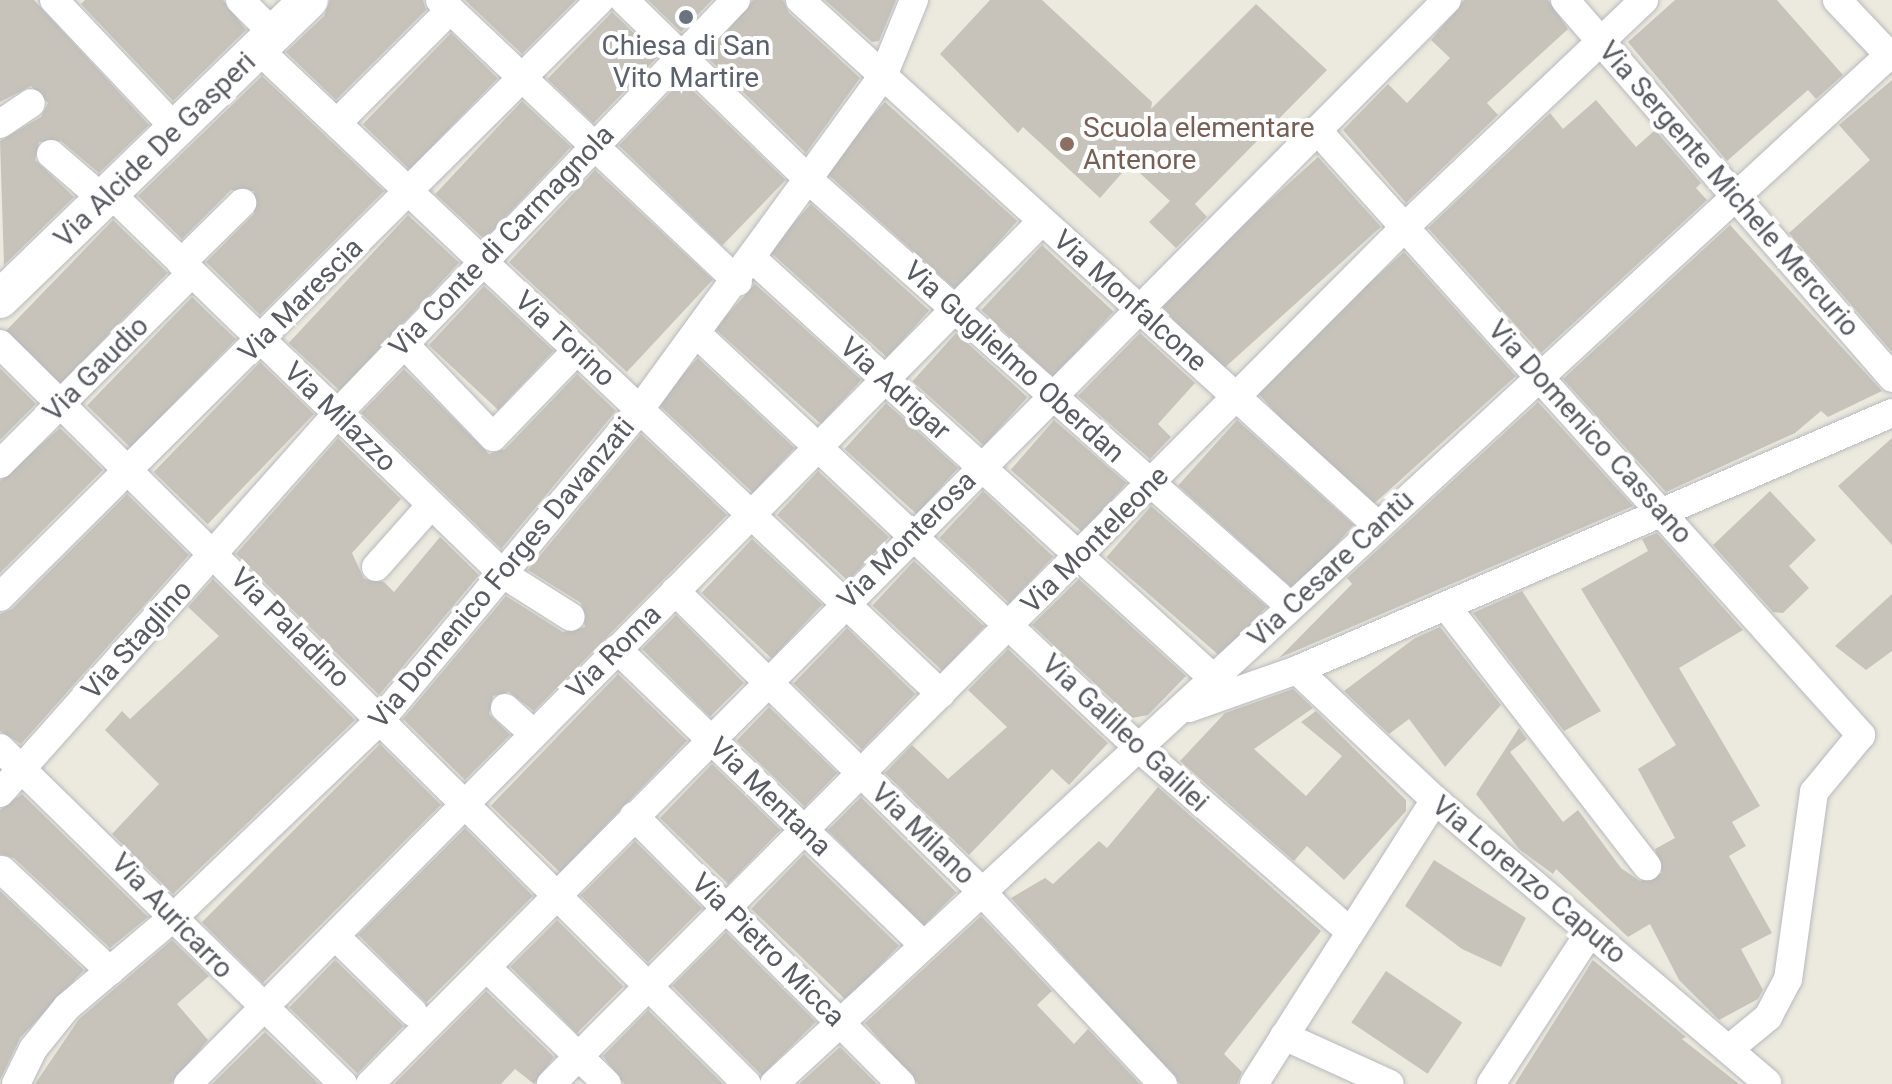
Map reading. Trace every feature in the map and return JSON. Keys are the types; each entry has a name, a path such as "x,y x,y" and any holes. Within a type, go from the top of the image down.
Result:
{"street":[{"name":"Via Torino","path":"240,0 267,42 337,123 750,517 941,694"},
{"name":"Via Alcide De Gasperi","path":"5,285 106,196 309,0"},
{"name":"Via Marescia","path":"0,597 600,0"},
{"name":"Via Guglielmo Oberdan","path":"624,0 810,181 1290,606"},
{"name":"Via Conte di Carmagnola","path":"337,414 481,260 736,0"},
{"name":"Via Monfalcone","path":"800,0 1377,525"},
{"name":"Via Domenico Forges Davanzati","path":"16,1084 33,1049 67,1007 176,915 382,718 640,409 746,271 883,76 914,0"},
{"name":"Via Monterosa","path":"370,1084 1137,307 1447,0"},
{"name":"Via Sergente Michele Mercurio","path":"1565,0 1892,378"},
{"name":"Via Monteleone","path":"551,1084 1404,228 1644,0"},
{"path":"1837,0 1891,56"},
{"path":"64,3 176,129"},
{"name":"Via Adrigar","path":"445,5 593,144 746,271 886,381 1213,678"},
{"path":"337,123 445,5"},
{"name":"Via Cesare Cantù","path":"774,1084 979,889 1140,749 1377,525 1891,56"},
{"path":"2,118 31,103"},
{"name":"Via Domenico Cassano","path":"1317,130 1861,735 1814,792 1788,979 1768,1017 1729,1049"},
{"name":"Via Milazzo","path":"51,154 106,196 187,268 503,574 571,617"},
{"name":"Via Gaudio","path":"0,464 187,268 242,203"},
{"name":"Via Roma","path":"188,1084 263,1011 465,800 957,311 1042,221"},
{"name":"Via Galileo Galilei","path":"697,334 1140,749 1348,930"},
{"path":"403,343 493,437 577,350"},
{"name":"Via Paladino","path":"0,344 465,800 747,1084"},
{"path":"1178,711 1297,670 1892,413"},
{"name":"Via Staglino","path":"0,793 337,414"},
{"path":"376,567 431,505"},
{"name":"Via Milano","path":"675,591 979,889 1163,1084"},
{"path":"1446,606 1647,866"},
{"name":"Via Mentana","path":"617,649 922,944"},
{"name":"Via Lorenzo Caputo","path":"1297,670 1435,800 1729,1049 1766,1084"},
{"path":"505,708 533,733"},
{"name":"Via Auricarro","path":"0,748 176,915 263,1011 343,1084"},
{"path":"1254,1084 1348,930 1435,800"},
{"name":"Via Pietro Micca","path":"634,816 901,1084"},
{"path":"2,870 110,971"},
{"path":"1491,1084 1590,932"},
{"path":"335,936 413,1012"},
{"path":"486,967 607,1084"},
{"path":"1284,1036 1390,1084"}],"building":[{"path":"0,0 34,0 149,125 99,173 61,141 39,142 35,160 74,197 4,265 0,141 41,117 48,103 31,86 0,102"},
{"path":"85,0 223,0 246,30 173,101 81,4"},
{"path":"330,0 423,0 426,10 336,100 286,52 324,16"},
{"path":"465,0 576,0 522,54"},
{"name":"Chiesa di San Vito Martire","path":"648,0 712,0 681,32"},
{"path":"753,0 783,0 789,13 860,78 806,153 706,56"},
{"path":"825,0 896,0 879,41 872,42"},
{"path":"990,0 1042,0 1152,102 1151,109 1256,4 1327,70 1195,204 1207,217 1176,248 1149,222 1170,201 1130,164 1100,198 1023,127 1018,133 940,54"},
{"path":"1464,0 1548,0 1568,29 1487,103 1498,115 1406,203 1343,130 1388,84 1407,103 1450,58 1431,40"},
{"path":"1675,0 1777,0 1843,75 1816,99 1808,90 1727,161 1628,42"},
{"path":"612,12 658,56 593,123 547,79"},
{"path":"451,33 498,78 410,170 363,124"},
{"path":"262,76 384,191 260,315 206,262 254,214 254,191 231,190 182,239 138,196"},
{"path":"682,80 786,180 722,245 619,145"},
{"path":"1892,80 1892,352 1789,233 1870,160 1839,125"},
{"path":"1596,100 1636,147 1655,130 1701,183 1696,188 1707,200 1541,353 1428,228 1550,113 1563,129"},
{"path":"522,101 571,147 484,240 435,194"},
{"path":"885,102 1017,221 956,289 823,170"},
{"path":"1318,157 1381,227 1220,371 1157,302"},
{"path":"595,170 713,280 627,372 509,262"},
{"path":"811,204 929,310 887,357 769,251"},
{"path":"408,215 459,263 340,391 289,343"},
{"path":"113,220 168,273 60,384 5,331"},
{"path":"1730,225 1882,391 1828,417 1821,411 1795,433 1666,492 1563,379"},
{"path":"1042,245 1114,312 1053,377 981,310"},
{"path":"1404,252 1516,376 1365,512 1253,388"},
{"path":"755,284 861,380 821,424 715,329"},
{"path":"484,286 553,351 498,410 429,345"},
{"path":"192,297 236,339 131,448 87,406"},
{"path":"956,333 1027,397 984,446 913,381"},
{"path":"1140,333 1195,383 1158,424 1171,437 1150,459 1078,396"},
{"path":"698,358 795,448 753,493 656,403"},
{"path":"260,362 314,414 208,524 154,472"},
{"path":"0,368 36,404 0,440"},
{"path":"404,369 489,454 505,449 577,374 616,411 501,549 361,413"},
{"path":"1538,402 1633,506 1279,658 1352,584 1347,578"},
{"path":"886,403 958,468 917,514 845,449"},
{"path":"1054,420 1126,483 1083,533 1011,470"},
{"path":"1237,420 1354,525 1295,590 1178,485"},
{"path":"60,428 103,470 0,573 0,481"},
{"path":"641,434 727,515 534,711 509,692 493,696 489,714 510,735 465,780 403,719 506,596 563,632 585,627 581,603 528,570"},
{"path":"338,438 401,499 352,553 364,579 384,582 394,592 440,537 479,575 379,695 236,554"},
{"path":"1892,438 1892,545 1838,486"},
{"path":"818,471 889,537 848,581 777,515"},
{"path":"983,491 1053,556 1010,603 939,538"},
{"path":"1770,491 1816,540 1789,566 1809,588 1783,613 1773,612 1713,545"},
{"path":"127,494 189,555 21,744 0,731 0,614 12,609"},
{"path":"1151,506 1266,606 1222,658 1106,557"},
{"path":"1657,533 1743,630 1679,668 1760,806 1732,822 1746,846 1729,856 1772,933 1741,949 1763,990 1758,999 1719,1020 1679,980 1650,924 1628,937 1556,869 1553,874 1519,849 1476,794 1519,728 1527,739 1510,752 1563,822 1578,810 1621,868 1640,881 1662,873 1655,849 1675,838 1638,769 1676,745 1581,589 1648,551 1642,539"},
{"path":"752,539 822,604 772,659 702,593"},
{"path":"914,561 984,626 943,671 872,606"},
{"path":"213,579 355,720 173,894 112,834 159,784 105,730 122,711 130,719 219,636 188,607"},
{"path":"1079,579 1186,676 1148,715 1132,718 1032,625"},
{"path":"1522,591 1601,711 1564,731 1473,613"},
{"path":"1892,594 1892,651 1866,670 1835,646"},
{"path":"676,615 744,683 710,717 642,649"},
{"path":"1440,627 1501,705 1445,767 1409,719 1389,734 1344,691 1415,638"},
{"path":"847,628 915,694 862,749 794,683"},
{"path":"1008,649 1108,743 1069,785 1052,769 969,855 885,773 912,745 948,779 1007,727 968,690"},
{"path":"618,674 687,741 560,872 491,806"},
{"path":"1293,689 1313,708 1254,749 1306,796 1342,756 1301,722 1316,711 1406,800 1406,811 1344,880 1307,846 1294,861 1180,761 1225,713"},
{"path":"769,707 837,773 805,807 736,741"},
{"path":"380,744 441,805 263,983 202,922"},
{"path":"712,764 780,830 728,884 660,818"},
{"path":"1158,787 1321,931 1224,1054 1242,1072 1237,1084 1180,1084 1011,898 1045,878 1053,884 1099,841 1107,848"},
{"path":"22,794 148,917 110,948 14,858 0,854 0,810"},
{"path":"861,797 956,892 923,926 828,830"},
{"path":"465,828 533,896 426,1003 358,935"},
{"path":"635,841 702,908 648,963 581,895"},
{"path":"804,854 899,946 846,1000 751,909"},
{"path":"1434,860 1526,918 1501,967 1462,949 1405,906"},
{"path":"0,891 84,970 20,1038 0,1080"},
{"path":"981,916 1052,991 1037,1005 1074,1044 1088,1029 1140,1084 918,1084 865,1023"},
{"path":"557,920 623,986 577,1033 510,967"},
{"path":"726,932 816,1022 762,1076 672,986"},
{"path":"172,940 209,976 177,1004 208,1040 171,1084 35,1084 79,1019"},
{"path":"335,960 403,1026 357,1073 289,1007"},
{"path":"1593,960 1686,1037 1682,1039 1739,1084 1515,1084"},
{"path":"1386,971 1462,1022 1428,1074 1351,1022"},
{"path":"486,991 554,1057 534,1084 515,1069 501,1084 394,1084"},
{"path":"648,1010 723,1084 624,1084 603,1056"},
{"path":"265,1032 319,1084 212,1084"},
{"path":"840,1047 877,1084 799,1084"}],"place":[{"name":"Chiesa di San Vito Martire","path":"686,17"},
{"name":"Scuola elementare Antenore","path":"1067,144"}]}
